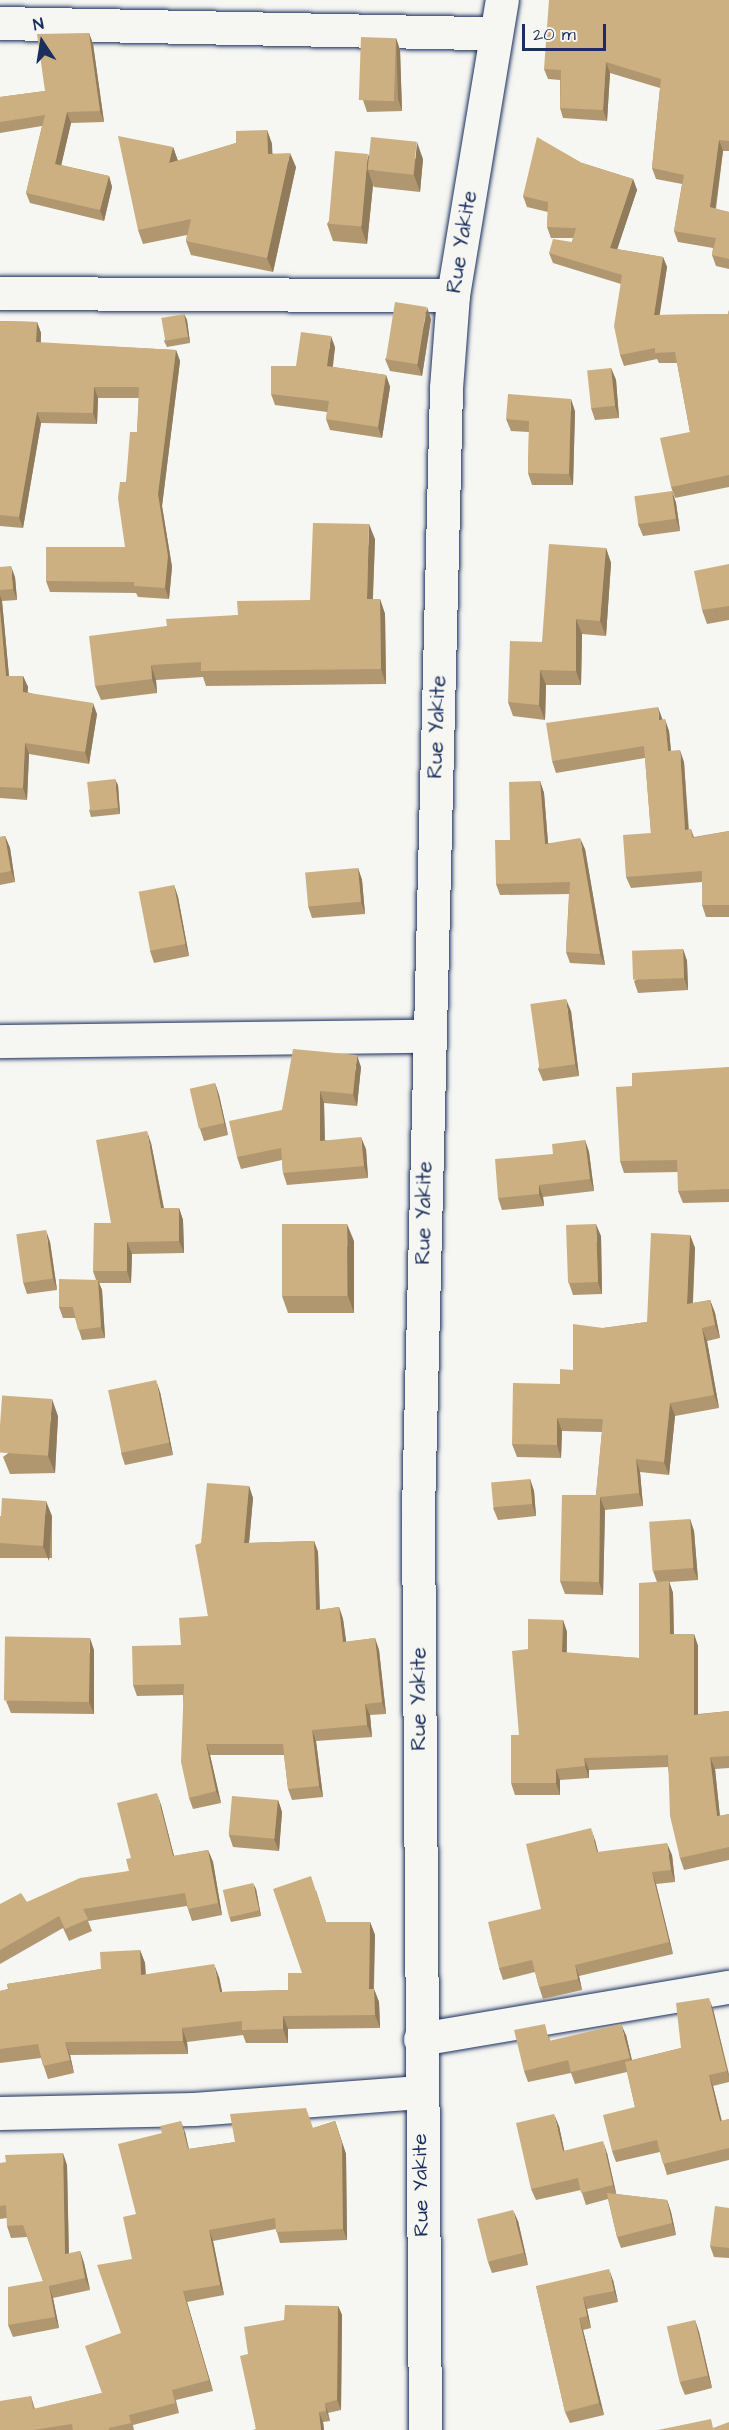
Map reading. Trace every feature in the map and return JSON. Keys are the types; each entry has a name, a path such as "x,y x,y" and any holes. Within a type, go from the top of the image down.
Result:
{"main road":[{"name":"Rue Yakite","path":"425,2430 419,2092 418,1511 426,1036 453,295 502,0"},
{"path":"0,23 495,33"},
{"path":"0,293 453,295"},
{"path":"0,1041 426,1036"},
{"path":"420,2039 729,1987"},
{"path":"0,2113 194,2109 419,2092"}],"building":[{"path":"549,0 729,0 729,141 719,140 710,207 729,212 729,259 712,255 716,238 674,231 684,175 652,168 661,79 606,62 603,110 560,108 561,70 544,69"},
{"path":"89,33 100,111 67,112 55,164 109,176 100,210 26,193 45,115 0,122 0,97 45,91 37,34"},
{"path":"361,37 396,38 394,101 359,100"},
{"path":"267,130 268,154 290,153 267,258 186,241 191,219 138,230 118,136 173,147 169,163 236,143 236,131"},
{"path":"371,137 417,142 413,175 368,170"},
{"path":"537,137 582,163 633,179 610,248 663,257 654,315 728,314 729,310 729,475 671,487 660,438 690,432 675,352 655,353 655,348 620,355 614,326 622,275 549,253 553,239 572,242 576,228 547,227 548,202 523,196"},
{"path":"335,151 368,154 362,227 329,224"},
{"path":"395,302 427,307 418,364 386,359"},
{"path":"184,314 188,337 165,341 161,318"},
{"path":"0,321 37,322 36,342 176,350 158,494 168,556 165,588 134,586 134,582 46,581 46,547 125,547 118,498 120,482 126,482 130,432 137,432 139,387 94,387 93,413 37,412 19,517 0,515"},
{"path":"301,332 331,336 327,366 386,375 378,427 326,419 329,401 271,394 271,366 296,366"},
{"path":"611,368 615,406 591,408 587,371"},
{"path":"508,394 571,399 569,474 528,473 529,421 506,419"},
{"path":"672,491 676,519 638,524 634,496"},
{"path":"313,523 369,524 367,599 380,599 381,669 201,671 201,662 151,665 152,679 95,686 89,636 167,626 166,619 238,615 237,601 310,600"},
{"path":"549,544 606,548 600,621 576,619 576,671 540,670 539,705 508,702 510,641 542,642"},
{"path":"729,564 729,606 702,610 694,571"},
{"path":"11,566 13,589 0,590 0,567"},
{"path":"0,610 6,676 23,676 23,692 93,703 85,752 25,743 23,788 0,787"},
{"path":"658,707 659,720 665,719 668,751 680,750 685,830 691,829 692,838 729,831 729,905 702,905 702,871 626,877 623,835 651,833 644,746 552,761 546,723"},
{"path":"115,779 118,808 90,811 87,782"},
{"path":"540,781 545,844 580,838 600,954 566,952 570,882 496,884 495,840 510,840 509,782"},
{"path":"5,836 11,871 0,873 0,837"},
{"path":"358,868 361,902 308,906 305,873"},
{"path":"174,885 185,944 150,951 139,892"},
{"path":"683,949 684,978 633,980 632,951"},
{"path":"566,999 575,1064 540,1069 530,1004"},
{"path":"293,1049 357,1055 353,1094 320,1091 320,1141 361,1137 364,1166 283,1173 281,1148 237,1157 229,1121 282,1110"},
{"path":"729,1067 729,1189 678,1191 677,1160 620,1161 616,1087 632,1086 632,1073"},
{"path":"215,1083 224,1123 199,1129 190,1089"},
{"path":"147,1131 161,1208 179,1208 179,1241 127,1242 127,1271 93,1271 94,1223 111,1223 96,1140"},
{"path":"585,1140 590,1179 539,1185 539,1194 498,1198 495,1159 553,1154 552,1144"},
{"path":"282,1224 347,1224 347,1296 282,1296"},
{"path":"596,1224 598,1282 568,1283 566,1225"},
{"path":"46,1230 53,1279 23,1283 16,1234"},
{"path":"651,1233 690,1235 687,1304 710,1300 715,1325 702,1328 714,1395 670,1403 664,1462 636,1459 639,1493 600,1497 599,1582 560,1581 562,1495 596,1495 603,1419 557,1418 557,1445 512,1444 513,1383 560,1384 560,1369 573,1370 573,1324 603,1328 647,1322"},
{"path":"59,1279 98,1280 101,1327 78,1330 73,1307 59,1307"},
{"path":"156,1380 169,1443 121,1453 108,1390"},
{"path":"2,1396 52,1399 48,1456 0,1453"},
{"path":"530,1479 532,1504 493,1507 491,1482"},
{"path":"207,1483 249,1486 244,1543 314,1541 316,1610 339,1607 343,1642 375,1638 382,1702 365,1704 367,1725 312,1730 319,1786 288,1789 283,1744 206,1744 216,1791 189,1798 181,1762 184,1684 133,1685 132,1646 181,1645 179,1618 208,1616 195,1545 201,1543"},
{"path":"2,1498 46,1501 43,1546 0,1543"},
{"path":"690,1519 693,1568 653,1571 649,1522"},
{"path":"669,1581 670,1634 694,1634 694,1715 729,1711 729,1756 710,1757 717,1816 729,1814 729,1847 680,1858 670,1816 668,1755 584,1758 585,1766 556,1769 556,1783 511,1783 511,1735 519,1735 512,1651 528,1649 528,1619 563,1620 562,1652 639,1658 639,1583"},
{"path":"5,1637 90,1638 89,1702 4,1701"},
{"path":"157,1793 173,1856 208,1850 218,1903 188,1909 185,1893 83,1909 88,1919 65,1929 59,1916 0,1950 0,1904 21,1893 27,1902 80,1878 129,1871 126,1859 131,1858 117,1803"},
{"path":"232,1796 278,1800 274,1839 229,1835"},
{"path":"591,1828 597,1852 667,1843 671,1870 652,1872 669,1942 575,1965 578,1979 539,1987 532,1960 499,1968 488,1922 541,1909 526,1844"},
{"path":"311,1876 326,1922 370,1922 369,1989 374,1989 375,2015 283,2016 283,2029 242,2030 242,2021 182,2028 183,2041 65,2042 70,2060 43,2066 38,2044 0,2049 0,1991 9,1989 7,1984 101,1969 100,1952 140,1950 141,1975 214,1964 220,1992 288,1990 288,1973 302,1973 273,1889"},
{"path":"253,1883 259,1910 229,1917 223,1890"},
{"path":"709,1998 727,2071 709,2075 720,2121 729,2119 729,2148 663,2164 657,2140 612,2151 603,2115 635,2107 625,2062 681,2048 676,2003"},
{"path":"545,2024 549,2041 621,2024 630,2058 571,2072 568,2060 524,2071 514,2030"},
{"path":"306,2108 313,2128 335,2121 342,2143 343,2229 276,2232 275,2218 209,2230 220,2285 183,2291 209,2380 172,2390 175,2403 129,2415 131,2423 109,2428 109,2430 73,2430 72,2424 33,2430 0,2430 0,2401 31,2396 33,2409 102,2393 85,2346 121,2333 97,2265 132,2259 123,2217 136,2214 118,2144 162,2133 160,2126 181,2121 188,2149 235,2142 230,2114"},
{"path":"554,2114 563,2151 603,2141 613,2185 581,2193 578,2178 531,2189 516,2123"},
{"path":"63,2153 65,2254 80,2251 85,2278 49,2286 55,2317 8,2325 8,2287 43,2281 23,2225 7,2226 6,2205 0,2206 0,2163 6,2162 5,2155"},
{"path":"607,2193 667,2200 672,2223 617,2237"},
{"path":"715,2206 729,2208 729,2248 710,2246"},
{"path":"513,2210 524,2253 488,2262 477,2219"},
{"path":"609,2269 614,2291 583,2297 587,2316 579,2318 599,2403 565,2412 536,2286"},
{"path":"285,2305 338,2306 337,2400 325,2403 326,2411 319,2412 321,2430 253,2430 256,2429 240,2356 248,2354 244,2327 284,2320"},
{"path":"695,2320 708,2376 680,2382 667,2327"},
{"path":"711,2419 713,2428 729,2422 729,2430 658,2430"}]}
